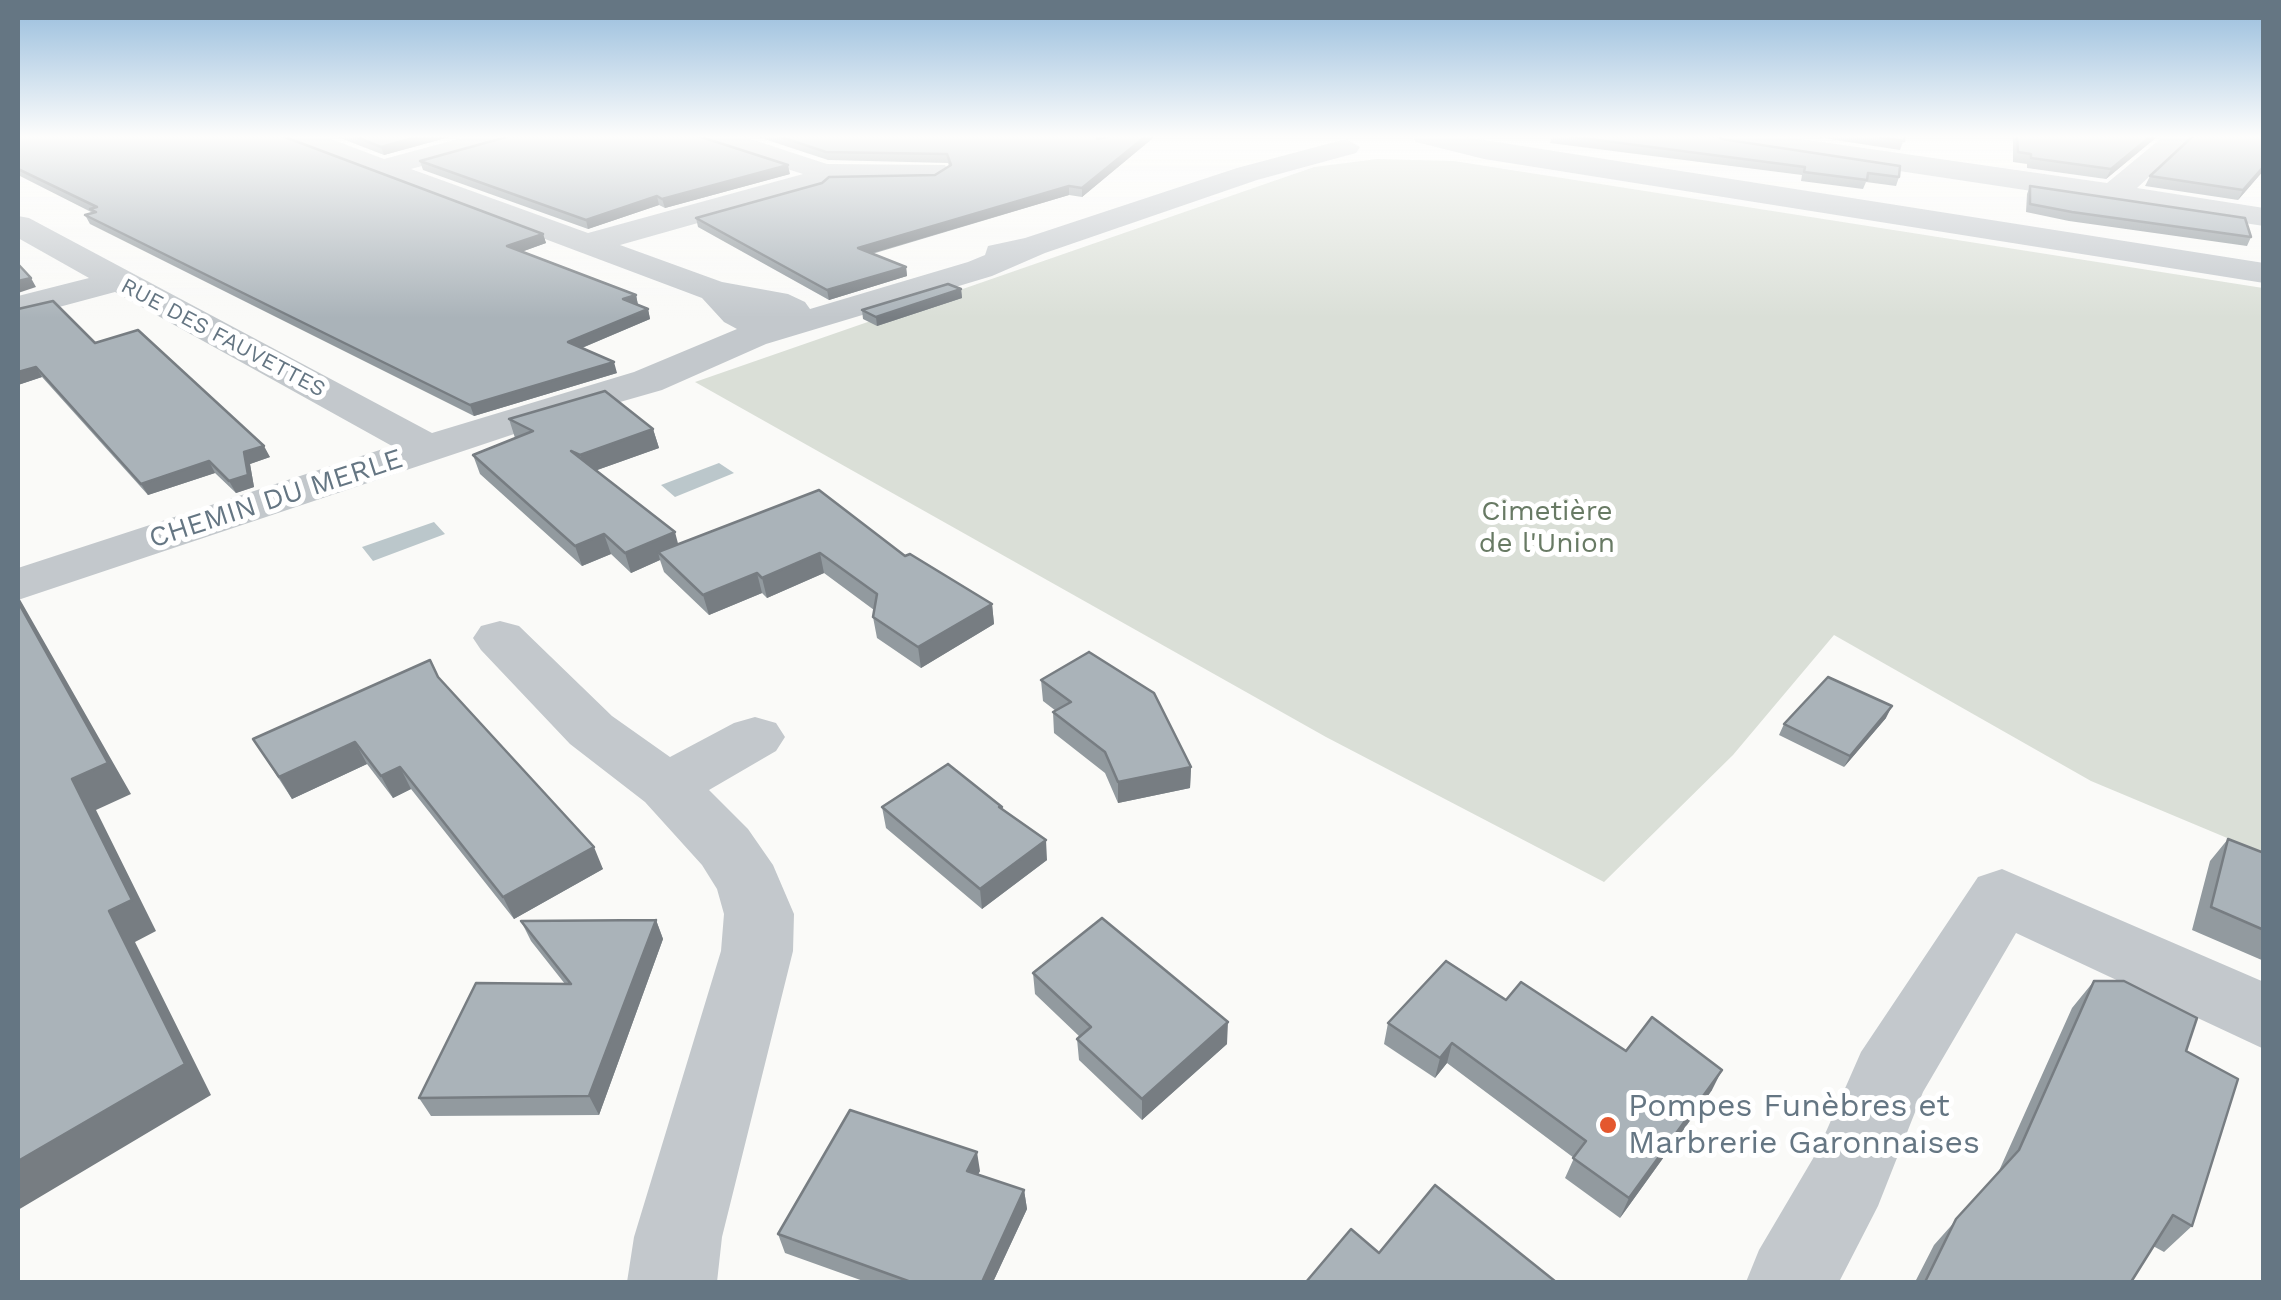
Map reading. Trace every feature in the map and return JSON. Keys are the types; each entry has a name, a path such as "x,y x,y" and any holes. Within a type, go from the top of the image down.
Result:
{"street":[{"path":"462,197 714,291 737,314 777,319"},
{"path":"589,242 757,197"},
{"name":"CHEMIN DU MERLE","path":"18,585 535,413 648,381 777,319 878,302 1180,197"},
{"path":"1771,197 2264,273"},
{"path":"1955,197 1956,226"},
{"path":"2136,197 2264,217"},
{"name":"RUE DES FAUVETTES","path":"18,225 429,449"},
{"path":"18,307 118,282"},
{"path":"500,638 591,730 666,786 726,847 749,884 759,914 757,951 678,1237 672,1282"},
{"path":"666,786 754,737"},
{"path":"1791,1282 1848,1178 1889,1077 2002,896 2264,1017"}],"green space":[{"name":"Cimetière de l'Union","path":"1229,197 1681,197 2263,288 2263,853 2091,781 1834,635 1733,755 1604,882 1326,737 695,382"}],"shaded area":[{"path":"719,463 734,473 675,497 661,485"},
{"path":"434,522 445,534 373,561 362,547"}],"building":[{"path":"76,197 444,197 543,234 507,246 636,295 623,299 648,309 568,342 614,362 470,405 85,215 96,212 90,209 97,207"},
{"path":"520,197 655,197 586,220"},
{"path":"773,197 1033,197 858,248 906,267 827,290 696,218"},
{"path":"2030,197 2102,197 2245,218 2251,237 2072,212 2030,204"},
{"path":"18,264 31,278 18,281"},
{"path":"948,284 961,289 876,317 862,310"},
{"path":"53,301 95,343 138,330 264,446 244,452 248,475 229,481 209,461 141,484 36,367 18,372 18,309"},
{"path":"605,391 653,429 580,455 571,451 675,532 625,553 604,534 575,546 473,455 533,431 509,419"},
{"path":"819,490 905,556 910,554 992,604 918,647 873,617 877,594 820,553 762,578 757,573 703,595 658,552"},
{"path":"18,602 108,763 72,779 132,900 109,911 185,1064 18,1161"},
{"path":"1089,652 1154,693 1191,767 1118,782 1105,752 1053,712 1071,702 1041,680"},
{"path":"430,660 438,677 594,847 503,897 400,767 381,776 355,742 279,777 253,739"},
{"path":"1828,677 1892,706 1850,756 1784,724"},
{"path":"948,764 1046,840 980,889 882,807"},
{"path":"2228,839 2264,853 2264,930 2211,907"},
{"path":"1102,918 1228,1022 1142,1099 1077,1039 1091,1027 1033,973"},
{"path":"656,920 589,1096 419,1098 476,983 571,984 521,921"},
{"name":"Pompes Funèbres et Marbrerie Garonnaises","path":"1446,961 1506,1000 1521,982 1626,1051 1652,1017 1722,1070 1629,1198 1573,1158 1586,1141 1452,1043 1440,1058 1388,1023"},
{"path":"2094,981 2124,981 2197,1018 2186,1051 2238,1079 2192,1226 2173,1215 2131,1282 1925,1282 1956,1219 2019,1150"},
{"path":"850,1110 977,1152 967,1171 1024,1190 982,1282 911,1282 778,1234"},
{"path":"1435,1185 1556,1282 1306,1282 1351,1229 1379,1253"}],"place":[{"name":"Pompes Funèbres et Marbrerie Garonnaises","path":"1608,1125"}]}
